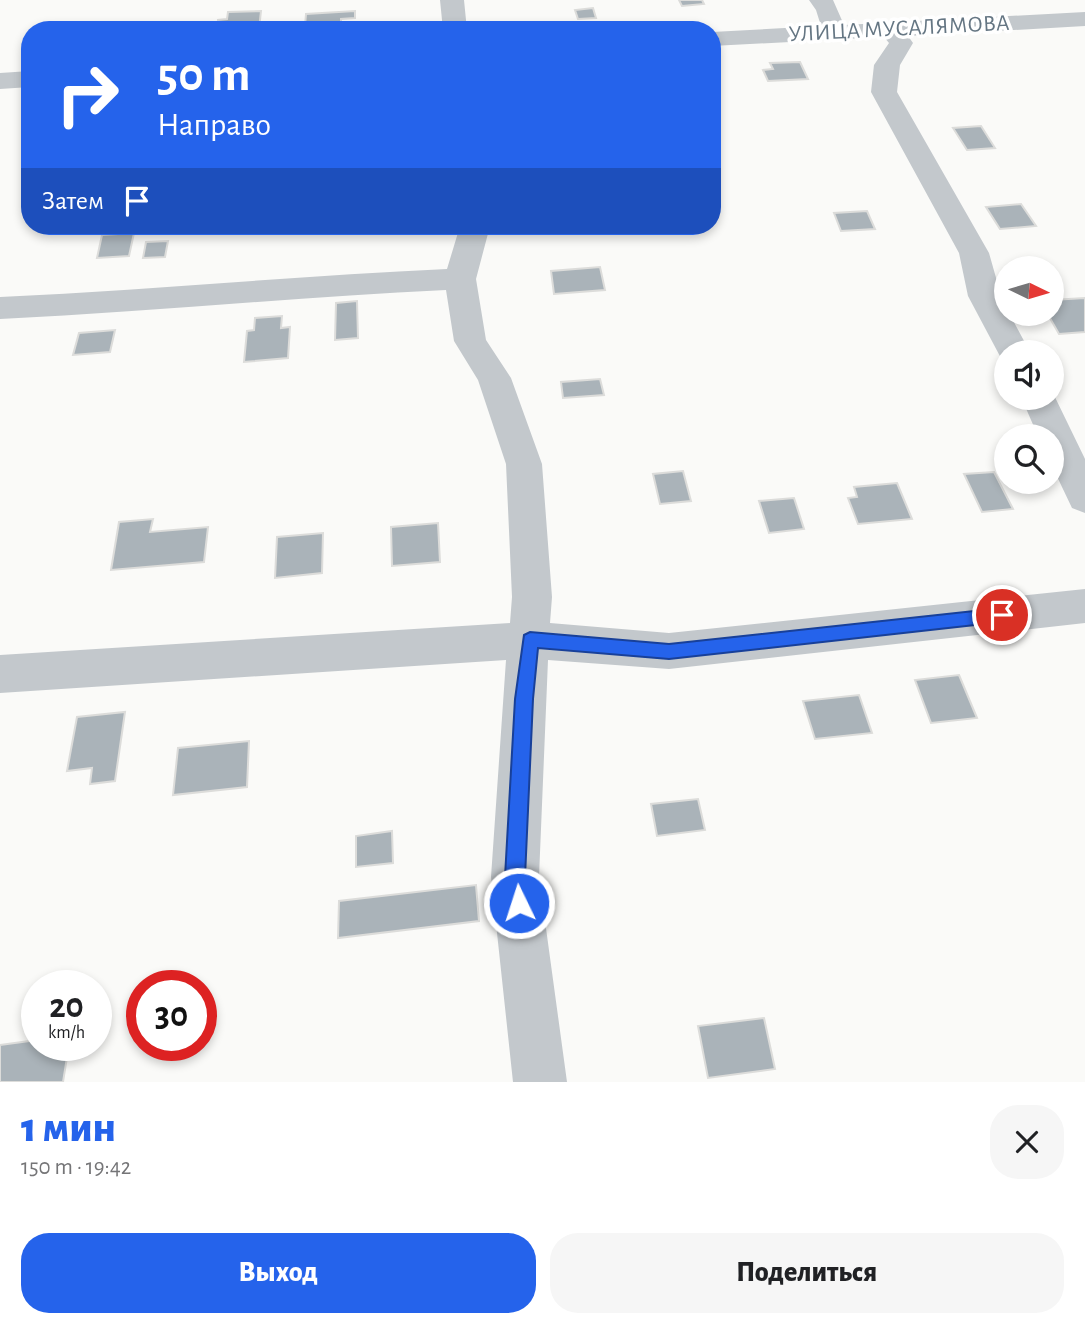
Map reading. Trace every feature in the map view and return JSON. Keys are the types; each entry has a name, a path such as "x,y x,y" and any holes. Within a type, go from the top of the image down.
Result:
{"street":[{"path":"452,0 454,21"},
{"path":"821,0 835,33"},
{"name":"УЛИЦА МУСАЛЯМОВА","path":"721,39 1085,19"},
{"path":"891,29 901,43 887,65 884,92 974,253 984,296 1008,340"},
{"path":"0,81 21,80"},
{"path":"472,235 460,279 470,341 494,378 524,464 532,597 515,877 540,1082"},
{"path":"0,308 148,301 317,286 460,279"},
{"path":"1044,410 1085,498"},
{"path":"0,674 530,640 669,651 1085,606"}],"building":[{"path":"679,0 702,0 704,4 682,6"},
{"path":"593,8 596,18 578,19 575,10"},
{"path":"261,11 260,21 218,21 227,19 228,12"},
{"path":"355,11 355,18 341,21 305,21 306,14"},
{"path":"800,62 808,79 768,81 763,70 773,69 770,63"},
{"path":"981,126 995,148 967,150 953,128"},
{"path":"1021,204 1036,226 1000,229 986,207"},
{"path":"867,211 875,229 841,231 834,213"},
{"path":"102,235 134,235 129,256 97,258"},
{"path":"168,241 165,257 143,258 146,242"},
{"path":"600,267 605,290 554,294 551,271"},
{"path":"1085,298 1085,332 1059,334 1054,326 1064,326 1064,299"},
{"path":"357,301 358,338 335,340 336,303"},
{"path":"282,316 281,328 290,327 288,358 244,362 247,331 254,330 255,318"},
{"path":"115,330 110,352 73,355 79,333"},
{"path":"600,379 604,395 563,398 561,382"},
{"path":"683,471 691,501 660,504 653,474"},
{"path":"994,472 994,494 1005,494 1013,509 982,512 964,474"},
{"path":"897,483 912,519 858,524 848,498 857,497 854,487"},
{"path":"794,498 804,529 769,533 759,501"},
{"path":"153,519 150,532 208,527 204,562 111,570 119,522"},
{"path":"438,523 440,562 392,566 391,527"},
{"path":"323,533 322,573 275,578 277,537"},
{"path":"959,675 977,718 931,723 915,680"},
{"path":"859,695 872,733 815,739 803,701"},
{"path":"125,712 115,781 90,784 92,768 67,771 77,717"},
{"path":"249,741 247,787 173,795 178,748"},
{"path":"698,799 705,830 657,836 651,804"},
{"path":"392,831 393,863 356,867 356,836"},
{"path":"476,885 479,921 338,938 339,901"},
{"path":"764,1018 775,1069 708,1078 698,1026"},
{"path":"21,1042 21,1061 66,1061 63,1082 0,1082 0,1045"}],"route":[{"path":"519,903 515,877 524,699 530,640 669,651 1002,615"}]}
